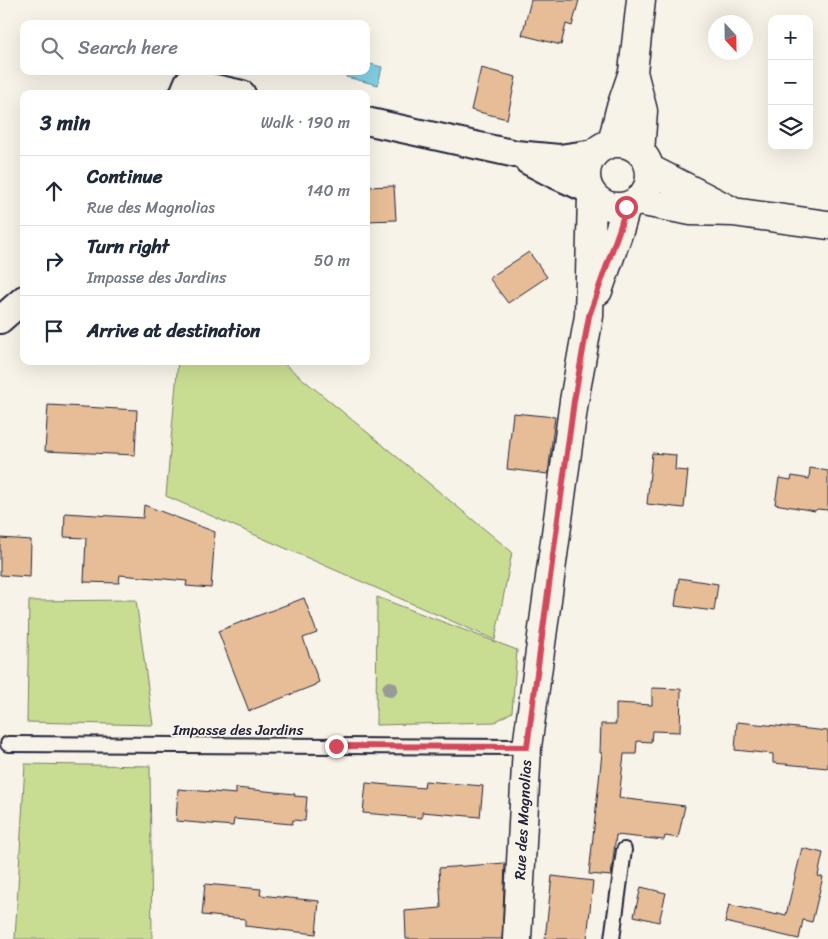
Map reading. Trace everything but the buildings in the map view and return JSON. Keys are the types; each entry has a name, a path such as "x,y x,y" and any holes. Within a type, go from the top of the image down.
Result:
{"street":[{"path":"590,193 586,184 585,171 588,161 603,148 620,110 632,72 641,0"},
{"path":"632,72 643,111 645,161 650,180 646,192 632,204"},
{"path":"185,90 188,82 224,90"},
{"path":"370,122 516,154 559,158 622,143 632,146 645,161 692,190 733,212"},
{"path":"516,154 590,193 601,204 613,208 632,204 691,211 733,212 828,225"},
{"name":"Rue des Magnolias","path":"589,316 590,193"},
{"name":"Rue des Magnolias","path":"517,939 527,747 574,401 589,316 620,228 632,204"},
{"path":"0,320 20,302"}],"lane":[{"name":"Impasse des Jardins","path":"8,744 527,747"},
{"path":"612,939 624,850"}],"green space":[{"path":"178,365 286,365 512,552 495,640 166,496"},
{"path":"377,597 517,650 512,712 495,722 376,725"},
{"path":"136,600 153,725 27,722 29,601"},
{"path":"25,764 150,766 152,939 15,939"}],"water":[{"path":"370,64 382,67 378,85 346,77 346,75 370,75"}],"route":[{"path":"336,746 527,747 574,401 589,316 626,207"}]}
